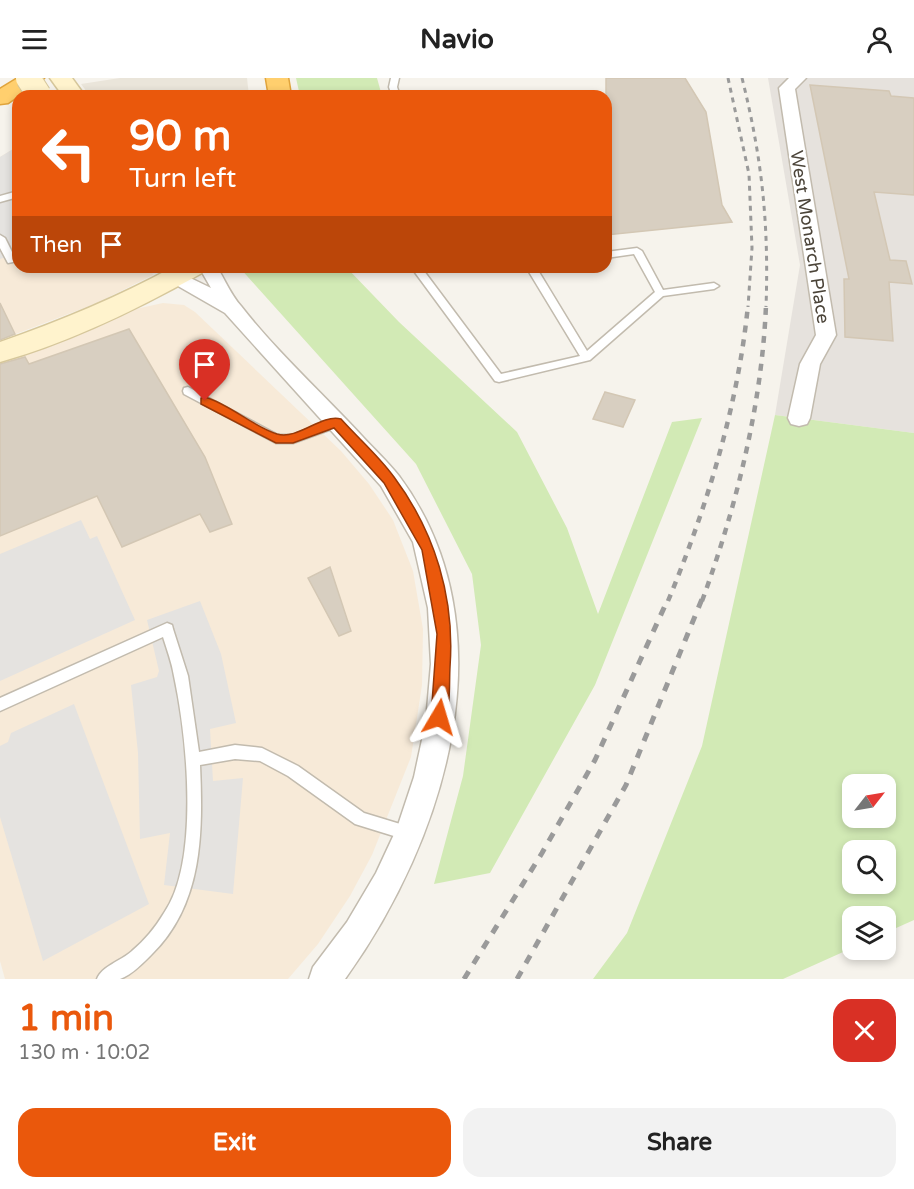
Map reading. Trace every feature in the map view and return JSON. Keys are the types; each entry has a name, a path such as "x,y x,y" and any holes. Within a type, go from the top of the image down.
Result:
{"highway":[{"path":"13,90 33,78"}],"street":[{"name":"West Monarch Place","path":"793,83 826,335 810,364 799,418"},
{"path":"0,352 63,330 176,273"},
{"path":"183,273 232,309 389,480 405,504 429,550 445,634 442,694 432,763 411,835 379,903 325,979"},
{"path":"211,273 232,309"}],"lane":[{"path":"0,238 12,261"},
{"path":"612,254 637,251 660,293"},
{"path":"420,273 499,378 586,358 660,293 714,286"},
{"path":"535,273 586,358"},
{"path":"188,392 276,439 293,439 336,423"},
{"path":"0,705 167,629 182,676 193,760 195,806 190,869 173,917 155,944 138,959 105,979"},
{"path":"193,760 235,752 262,755 293,771 360,819 411,835"}],"shaded area":[{"path":"120,78 247,78 248,90 86,90 81,84"},
{"path":"768,78 914,78 914,433 775,415 800,265"},
{"path":"12,150 12,273 152,273 153,275 97,303 0,340 0,157"},
{"path":"12,150 12,255 0,259 0,157"},
{"path":"163,303 184,305 195,312 341,451 369,484 393,520 413,571 423,629 422,685 411,757 372,855 350,896 318,944 288,979 5,979 0,961 0,363 131,310"},
{"path":"81,520 90,539 97,536 135,620 0,681 0,554"},
{"path":"200,601 221,654 236,723 210,729 213,781 243,778 233,894 164,885 170,833 140,839 138,753 131,685 157,677 159,671 147,620"},
{"path":"74,704 149,904 43,961 0,817 0,746 8,742 11,733"}],"green space":[{"path":"296,78 377,78 380,90 299,90"},
{"path":"244,273 352,273 399,322 517,432 567,528 598,614 672,422 702,418 595,685 490,873 434,884 463,776 481,645 472,574 416,464"},
{"path":"775,415 914,433 914,920 896,928 896,906 842,906 842,952 783,979 593,979 627,933 702,746"}],"building":[{"path":"606,78 685,78 706,112 722,205 732,222 612,234 612,90 606,90"},
{"path":"810,85 889,91 891,96 914,98 914,195 874,192 890,260 906,261 912,284 889,282 893,341 845,337 844,279 849,279"},
{"path":"0,303 15,334 0,340"},
{"path":"129,329 205,457 232,524 210,532 200,514 122,547 97,496 0,536 0,364 25,357 29,364"},
{"path":"605,392 635,400 623,427 593,419"},
{"path":"330,567 351,631 339,636 308,578"}],"railway":[{"path":"728,78 749,174 752,248 748,307"},
{"path":"742,78 755,136 763,191 766,307"},
{"path":"668,601 696,529 719,456 737,381 748,305"},
{"path":"702,601 726,530 745,456 759,380 766,305"},
{"path":"464,979 542,853 595,760 668,599"},
{"path":"517,979 626,785 702,599"}],"route":[{"path":"205,401 276,439 293,439 336,423 389,480 418,527 429,550 435,576 445,634 439,717"}]}
